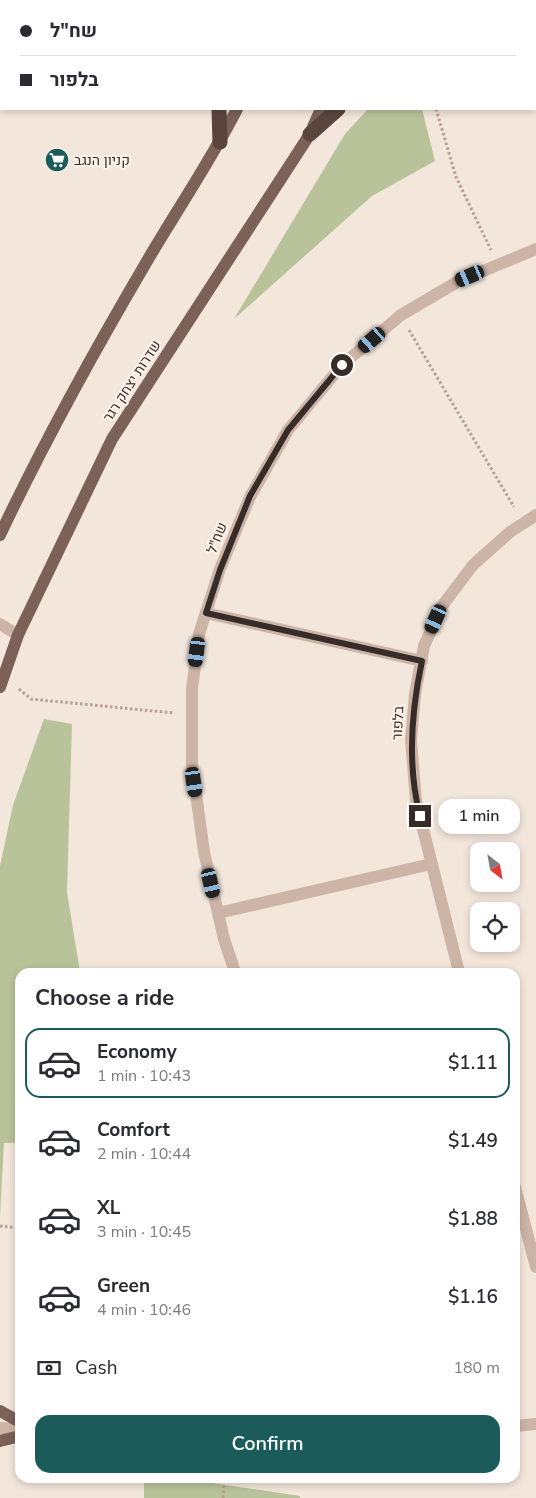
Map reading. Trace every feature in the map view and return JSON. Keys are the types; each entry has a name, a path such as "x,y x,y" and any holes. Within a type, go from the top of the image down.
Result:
{"highway":[{"path":"219,110 220,142"},
{"path":"310,134 337,110"}],"main road":[{"path":"0,534 56,422 143,268 220,142 236,110"},
{"name":"שדרות יצחק רגר","path":"2,681 18,636 112,439 310,134 321,110"},
{"path":"0,519 13,507"},
{"path":"0,1411 15,1419"},
{"path":"0,1441 15,1437"}],"street":[{"name":"שח\"ל","path":"235,968 224,939 204,852 192,765 192,689 199,634 220,570 250,496 288,430 342,365 401,316 457,282 536,249"},
{"name":"בלפור","path":"458,968 416,800 411,740 415,694 424,646 442,606 473,565 510,532 536,514"},
{"path":"206,613 422,661"},
{"path":"0,624 18,636"},
{"path":"0,635 18,636"},
{"path":"218,913 431,864"},
{"path":"520,1206 536,1267"},
{"path":"520,1426 536,1424"},
{"path":"0,1428 15,1430"}],"path":[{"path":"436,110 456,178 498,264"},
{"path":"401,316 524,523"},
{"path":"2,681 31,699 192,714"},
{"path":"0,1226 15,1228"},
{"path":"223,1498 224,1483"}],"green space":[{"path":"367,110 422,110 435,161 372,196 234,319 345,134"},
{"path":"44,719 72,724 67,892 79,968 15,968 15,1143 4,1143 0,1216 0,866 13,805"},
{"path":"144,1483 213,1483 300,1496 300,1498 144,1498"}],"place":[{"name":"קניון הנגב","path":"57,160"}],"route":[{"path":"342,365 288,430 250,496 220,570 206,613 422,661 415,694 411,740 416,800 420,816"}]}
